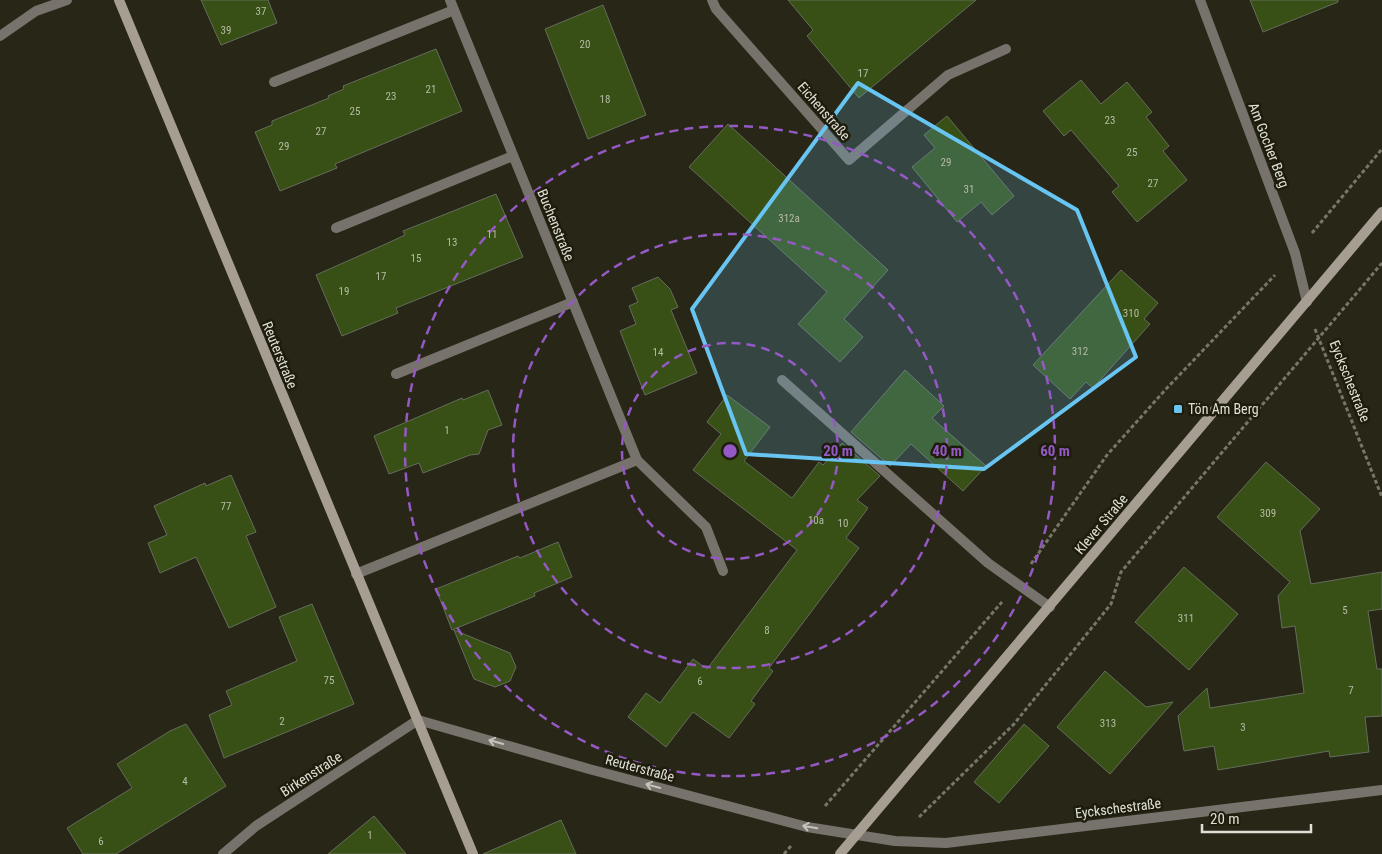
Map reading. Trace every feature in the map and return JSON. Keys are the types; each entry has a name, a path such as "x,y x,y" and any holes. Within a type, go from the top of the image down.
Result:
{"street":[{"path":"0,36 36,11 67,0"},
{"name":"Reuterstraße","path":"119,0 473,854"},
{"name":"Buchenstraße","path":"450,0 637,460 706,527 723,571"},
{"name":"Eichenstraße","path":"712,0 716,9 849,160 948,75 1006,49"},
{"name":"Am Gocher Berg","path":"1200,0 1295,253 1307,302"},
{"path":"274,82 454,10"},
{"path":"336,228 513,156"},
{"name":"Klever Straße","path":"840,854 1382,212"},
{"path":"396,374 573,302"},
{"path":"782,380 988,563 1050,607"},
{"path":"356,574 637,460"},
{"name":"Reuterstraße","path":"418,720 589,769 807,827 858,834"},
{"name":"Birkenstraße","path":"222,854 256,826 418,720"},
{"name":"Eyckschestraße","path":"858,834 895,841 946,843 1382,790"}],"path":[{"path":"784,854 1017,584 1107,455 1166,389 1295,253 1382,149"},
{"path":"895,841 1014,724 1111,604 1121,572 1319,340 1382,263"},
{"name":"Eyckschestraße","path":"1307,302 1319,340 1382,496"}],"highlighted area":[{"path":"858,83 1077,210 1136,357 984,469 746,454 692,309"}],"building":[{"path":"201,0 268,0 277,23 221,45"},
{"path":"788,0 976,0 859,98 807,36 813,30"},
{"path":"1250,0 1338,0 1338,2 1263,32"},
{"path":"603,5 646,115 588,139 545,29"},
{"path":"436,49 462,111 335,164 337,168 280,191 255,132 272,125 272,121 329,98 328,96 344,89 343,86"},
{"path":"1081,80 1101,104 1127,82 1152,112 1146,117 1169,146 1163,151 1187,180 1137,222 1112,192 1119,186 1071,130 1064,136 1043,111"},
{"path":"947,116 1014,196 992,215 981,202 957,222 912,167 935,148 924,135"},
{"path":"728,124 888,270 844,319 863,337 840,362 798,324 827,292 689,167"},
{"path":"496,194 523,257 396,308 398,313 342,336 316,275 405,235 403,231"},
{"path":"1121,270 1158,303 1144,319 1150,324 1093,388 1086,382 1070,399 1033,365"},
{"path":"658,277 670,289 678,307 671,310 697,373 645,395 620,331 636,324 629,306 638,302 632,288"},
{"path":"905,370 944,406 932,418 986,466 963,491 911,444 890,466 851,432"},
{"path":"488,390 502,425 488,430 479,454 470,455 423,473 419,463 389,474 374,436 462,398 463,400"},
{"path":"727,395 770,427 744,461 792,498 819,462 823,465 842,443 880,476 857,500 868,508 846,538 859,548 769,668 773,671 751,701 755,704 729,738 693,712 666,747 628,717 646,693 660,703 693,659 707,669 797,550 693,470 721,434 707,422"},
{"path":"1266,462 1320,509 1300,531 1311,584 1382,572 1382,609 1368,611 1377,669 1382,669 1382,716 1365,717 1369,752 1330,757 1329,751 1218,770 1214,746 1184,751 1178,716 1207,688 1210,708 1304,693 1295,626 1282,628 1278,596 1290,582 1217,517"},
{"path":"231,475 256,532 246,536 276,607 229,628 196,557 160,573 148,543 167,535 154,506 205,483 206,486"},
{"path":"558,542 572,577 534,593 535,596 452,630 436,589"},
{"path":"1184,567 1238,614 1189,670 1135,622"},
{"path":"312,604 354,704 224,758 209,715 232,705 226,691 297,661 279,617"},
{"path":"454,630 510,653 516,667 510,681 495,687 474,679"},
{"path":"1105,671 1146,707 1173,702 1110,774 1057,727"},
{"path":"186,724 226,786 116,854 83,854 67,828 132,788 117,764 170,731"},
{"path":"1024,724 1049,746 999,803 974,782"},
{"path":"374,816 406,854 328,854"},
{"path":"561,820 576,854 483,854"}],"place":[{"name":"Tön Am Berg","path":"1178,409"}]}
